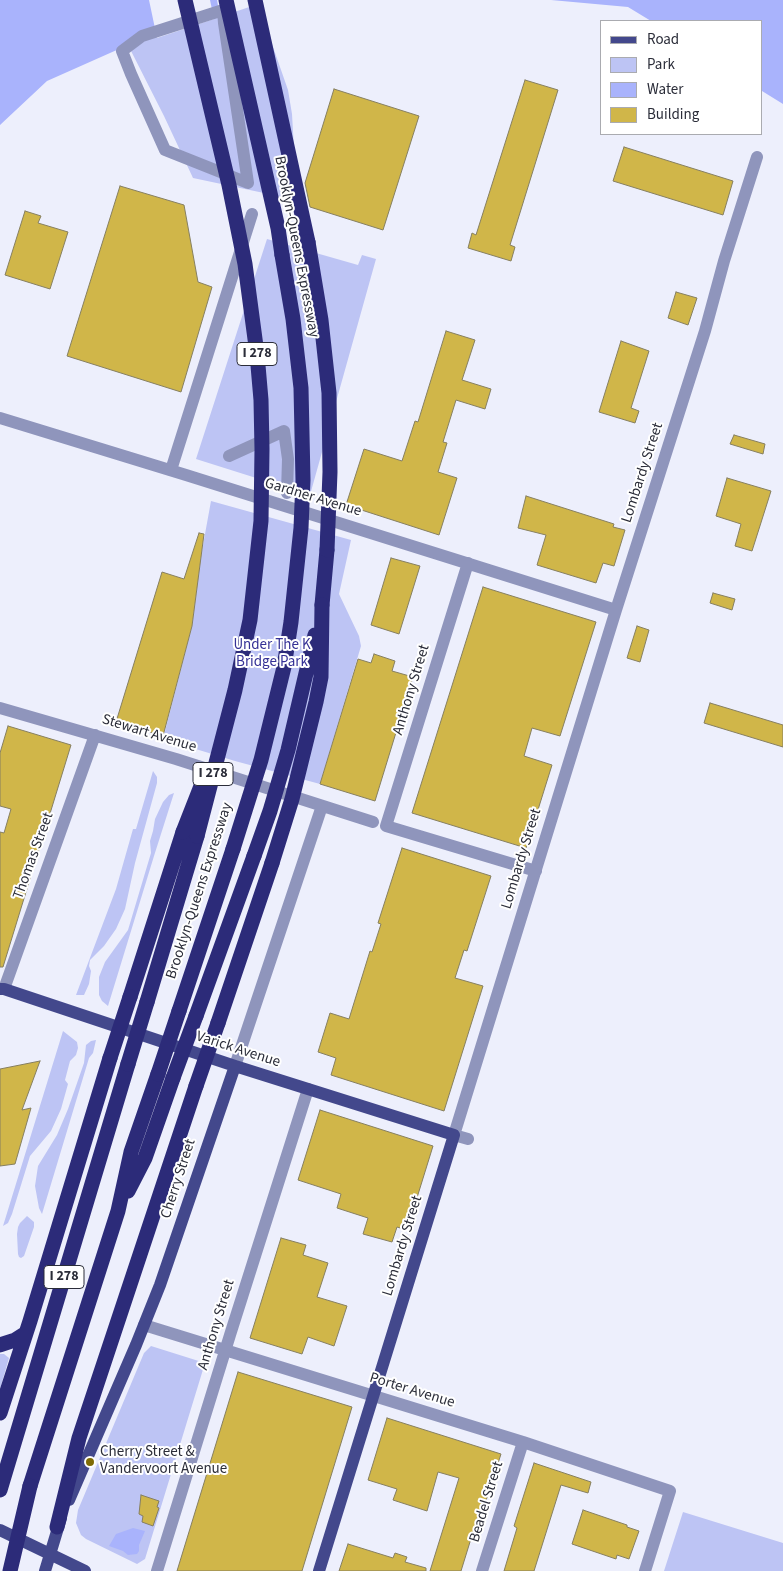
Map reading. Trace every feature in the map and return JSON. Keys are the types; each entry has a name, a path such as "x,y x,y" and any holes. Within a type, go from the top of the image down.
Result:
{"highway":[{"name":"Brooklyn-Queens Expressway","path":"0,1490 147,1002 190,834 230,712 250,620 259,544 262,474 261,400 254,329 245,264 231,195 185,0"},
{"name":"Brooklyn-Queens Expressway","path":"10,1571 30,1486 48,1424 118,1210 131,1152 261,760 284,667 291,622 301,528 303,480 300,382 288,280 278,228 226,0"},
{"name":"Brooklyn-Queens Expressway","path":"255,0 308,242 318,296 327,368 330,499 322,604"},
{"name":"I 278","path":"118,1210 145,1158 270,811 288,750 322,604"},
{"path":"57,1527 79,1438 106,1354 292,799 316,702 320,677 322,604"},
{"path":"0,1413 130,997 190,834"},
{"path":"0,1345 15,1340 26,1333"}],"main road":[{"name":"Varick Avenue","path":"2,989 235,1066 454,1135"},
{"name":"Cherry Street","path":"45,1571 57,1527 170,1259 235,1066"},
{"name":"Lombardy Street","path":"319,1571 454,1135"},
{"path":"0,1530 85,1571"}],"street":[{"path":"223,10 248,183 165,150 122,51 142,36 223,10"},
{"name":"Lombardy Street","path":"454,1135 616,610 705,331 724,261 757,157"},
{"path":"171,470 252,214"},
{"name":"Gardner Avenue","path":"0,418 616,610"},
{"path":"229,456 284,431 288,459 287,493"},
{"path":"319,516 336,459"},
{"name":"Anthony Street","path":"468,563 386,826 536,871"},
{"name":"Stewart Avenue","path":"0,708 95,735 372,822"},
{"name":"Thomas Street","path":"2,989 95,735"},
{"name":"Cherry Street","path":"235,1066 322,806"},
{"name":"Anthony Street","path":"157,1571 308,1089"},
{"name":"Varick Avenue","path":"454,1135 468,1139"},
{"name":"Porter Avenue","path":"144,1324 523,1442 670,1491 645,1571"},
{"name":"Beadel Street","path":"482,1571 523,1442"}],"green space":[{"path":"257,1 288,90 292,114 297,200 193,178 128,45"},
{"path":"267,239 358,265 362,255 376,259 310,495 196,459"},
{"name":"Under The K Bridge Park","path":"211,501 351,540 339,594 359,636 361,646 320,784 163,739 192,626 201,556"},
{"path":"153,771 157,777 157,783 135,863 125,909 116,929 104,946 90,960 89,984 84,995 76,995 116,889 133,829 136,829"},
{"path":"174,793 108,1006 99,995 99,977 105,962 128,930 151,853 150,841 155,819 163,802 169,795"},
{"path":"63,1031 77,1042 78,1048 76,1055 70,1061 65,1080 68,1084 61,1109 51,1131 30,1156 12,1214 8,1223 3,1226"},
{"path":"96,1040 42,1214 35,1186 38,1166 57,1135 68,1109 84,1063 86,1045"},
{"path":"27,1216 34,1222 34,1227 24,1256 21,1258 18,1254 18,1227"},
{"path":"151,1346 205,1363 145,1559 137,1564 86,1539 81,1535 76,1523 78,1510 144,1353"},
{"path":"0,1354 4,1354 9,1358 0,1389"},
{"path":"683,1512 783,1543 783,1571 664,1571"}],"water":[{"path":"0,0 270,0 128,45 47,81 0,125"},
{"path":"551,0 783,0 783,104 763,92 763,20 649,20 628,7"},
{"path":"133,1528 145,1531 137,1554 128,1555 109,1546 116,1534"}],"pier":[{"path":"149,0 210,0 214,19 157,38"},
{"path":"217,0 273,0 220,17"}],"building":[{"path":"525,80 558,90 510,245 515,247 511,261 468,248 472,233 476,235"},
{"path":"334,89 419,116 383,230 310,207 305,183"},
{"path":"624,147 733,181 723,215 613,181"},
{"path":"120,186 184,205 198,282 212,287 181,392 67,356"},
{"path":"25,211 41,216 38,223 68,232 50,289 5,275"},
{"path":"676,292 697,298 688,325 668,318"},
{"path":"446,331 475,340 462,380 491,389 485,409 456,400 443,442 447,443 438,472 457,478 439,535 346,505 364,449 402,461 415,421 418,422"},
{"path":"621,341 649,351 631,408 639,411 635,423 599,412"},
{"path":"734,435 765,444 763,454 730,444"},
{"path":"727,478 771,491 752,551 735,546 741,524 716,516"},
{"path":"526,496 614,524 613,527 625,530 614,566 603,563 596,583 537,565 546,535 518,528"},
{"path":"199,533 204,534 192,626 163,736 116,722 162,572 184,579"},
{"path":"391,558 420,566 399,634 371,625"},
{"path":"483,587 596,622 560,736 532,728 524,756 552,765 526,848 412,813"},
{"path":"713,593 735,599 732,610 710,603"},
{"path":"637,626 649,630 640,662 627,658"},
{"path":"374,654 395,661 392,671 413,677 375,801 320,784 358,659 371,663"},
{"path":"710,703 783,725 783,747 704,723"},
{"path":"8,726 71,745 3,967 0,967 0,832 4,833 11,809 0,806 0,753"},
{"path":"402,848 491,876 467,951 464,950 455,978 483,986 444,1111 331,1075 336,1058 318,1052 330,1013 349,1019 370,951 372,952 381,924 378,923"},
{"path":"40,1061 22,1110 31,1108 15,1164 0,1166 0,1069"},
{"path":"320,1110 433,1146 407,1230 397,1227 392,1242 363,1234 368,1218 337,1208 341,1194 298,1180"},
{"path":"281,1238 306,1245 303,1255 328,1263 317,1297 347,1306 334,1346 308,1337 302,1354 250,1338"},
{"path":"238,1372 352,1407 302,1571 177,1571"},
{"path":"387,1418 501,1454 481,1516 478,1516 461,1571 430,1571 459,1478 438,1472 427,1511 393,1500 397,1489 368,1480"},
{"path":"534,1463 591,1482 588,1493 561,1485 534,1571 504,1571 517,1528 514,1526"},
{"path":"141,1495 159,1501 157,1507 159,1508 153,1526 142,1522 143,1516 139,1514"},
{"path":"583,1510 639,1531 629,1559 617,1555 616,1559 572,1544"},
{"path":"348,1544 393,1558 395,1553 407,1557 405,1562 426,1568 426,1571 339,1571"}],"place":[{"name":"Cherry Street & Vandervoort Avenue","path":"90,1462"}]}
